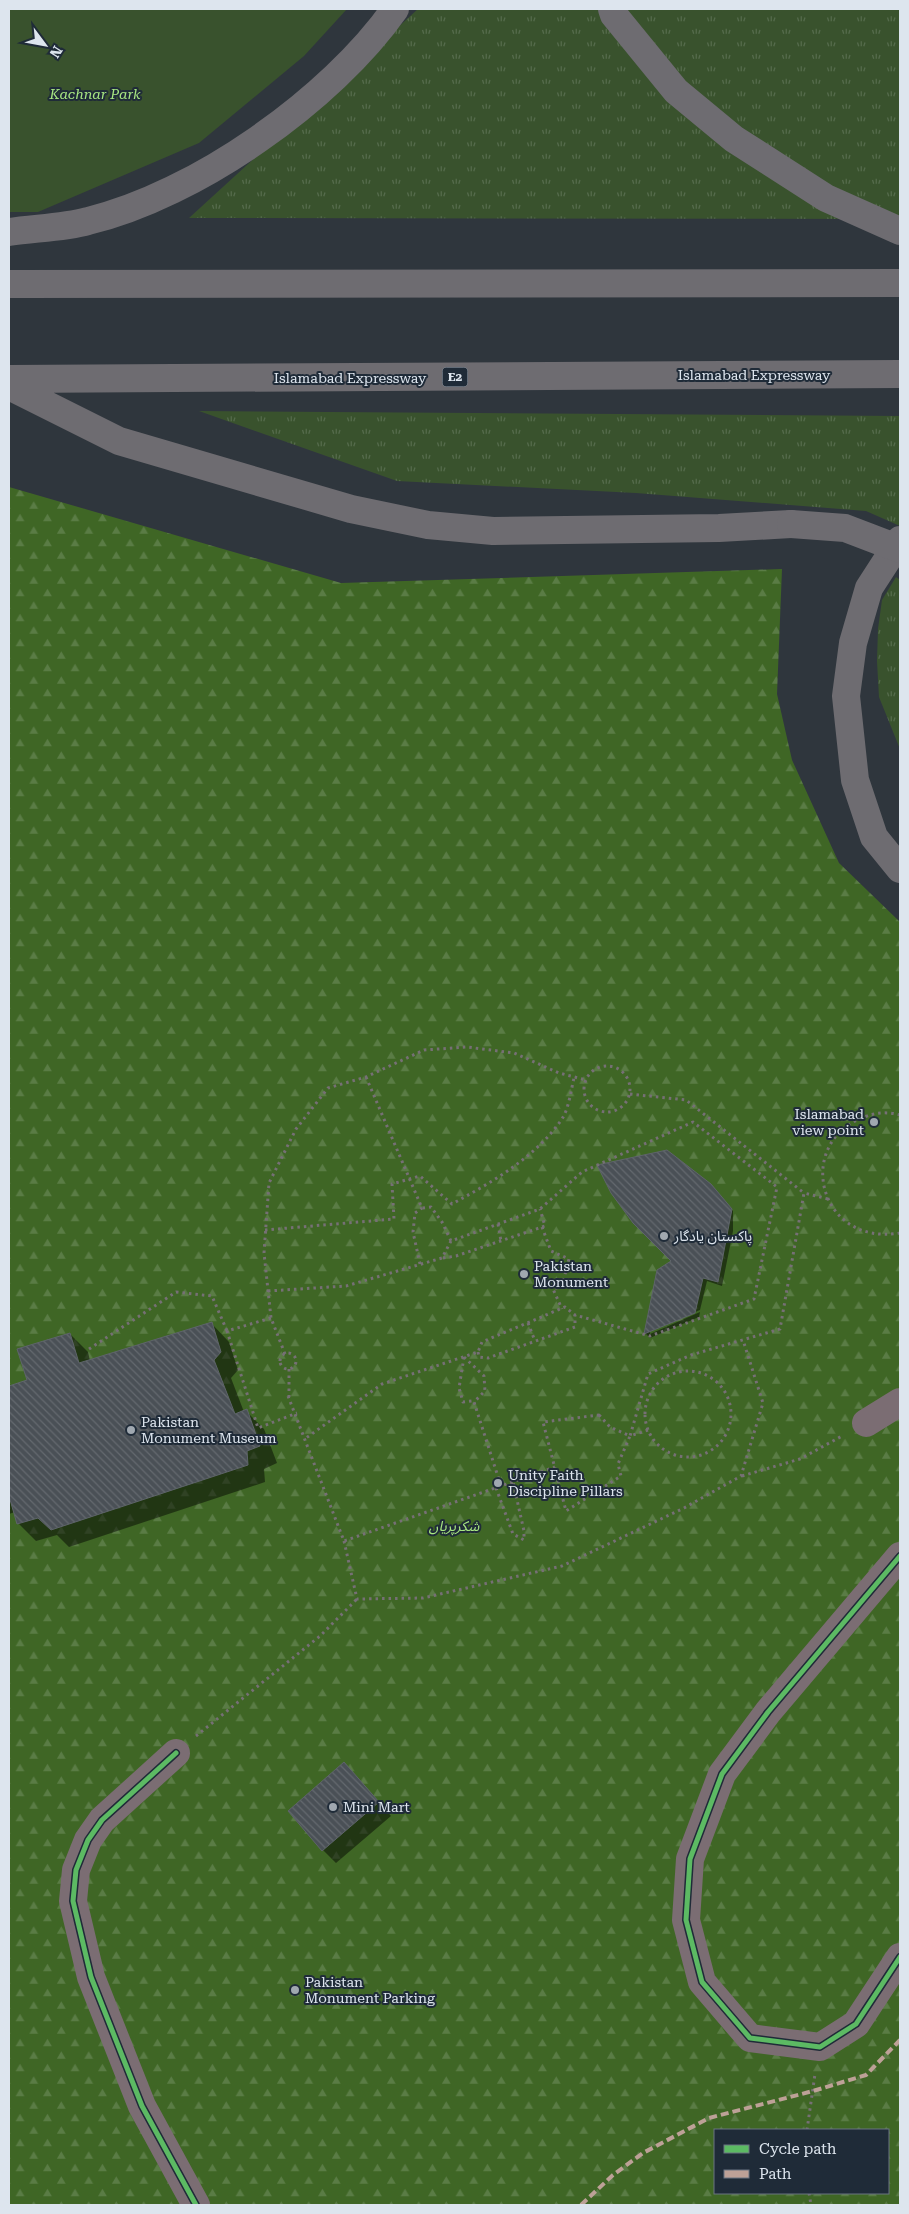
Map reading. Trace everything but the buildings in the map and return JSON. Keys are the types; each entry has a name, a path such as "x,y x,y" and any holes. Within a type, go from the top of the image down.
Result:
{"highway":[{"path":"9,232 87,222 128,209 194,180 242,150 296,110 351,62 395,9"},
{"path":"612,9 614,15 676,91 734,139 826,198 900,231"},
{"path":"9,284 900,283"},
{"name":"Islamabad Expressway","path":"9,379 900,374"},
{"path":"9,386 119,442 351,509 428,525 493,530 791,524 845,528 900,549"},
{"path":"900,540 869,588 853,643 846,696 855,780 874,837 900,869"}],"street":[{"path":"866,1423 900,1402"},
{"path":"900,1556 768,1712 722,1774 690,1859 686,1920 702,1982 750,2038 820,2047 856,2024 900,1957"},
{"path":"176,1753 102,1820 88,1840 76,1870 73,1901 91,1977 142,2106 196,2205"}],"path":[{"path":"285,1354 271,1318 264,1253 269,1183 296,1129 328,1088 366,1077 424,1050 467,1047 514,1053 574,1078 586,1080"},
{"path":"611,1067 624,1074 628,1080 630,1094 622,1107 615,1111 600,1111 588,1102 585,1095 586,1080 596,1070 611,1067"},
{"path":"366,1077 422,1208"},
{"path":"265,1230 394,1220 392,1184 420,1176 452,1204 505,1175 541,1141 562,1118 574,1078"},
{"path":"630,1094 686,1100 804,1193 828,1199"},
{"path":"900,1115 875,1113 855,1120 839,1132 828,1149 823,1167 824,1189 832,1208 845,1222 863,1232 883,1236 900,1233"},
{"path":"442,1258 451,1241 540,1209 582,1172 693,1122 777,1187 754,1299 650,1336 575,1315 565,1307 482,1342 478,1352 479,1357 488,1358 575,1326 575,1315"},
{"path":"648,1430 630,1436 610,1427 599,1415 543,1422 566,1511 621,1476 618,1464 630,1436 648,1374 691,1355 780,1329 804,1193"},
{"path":"420,1264 413,1232 415,1213 422,1208 431,1207 442,1222 451,1241"},
{"path":"268,1291 346,1286 420,1264 456,1256 545,1226 540,1209"},
{"path":"498,1224 501,1241"},
{"path":"542,1227 551,1252 569,1259 562,1286 553,1289 562,1309"},
{"path":"89,1349 176,1292 212,1296 227,1332 258,1428 297,1413"},
{"path":"227,1332 271,1318"},
{"path":"528,1323 535,1341"},
{"path":"742,1340 763,1403 742,1476"},
{"path":"306,1438 382,1384 478,1352"},
{"path":"285,1354 293,1355 296,1359 295,1366 289,1369 282,1367 280,1362 285,1354"},
{"path":"464,1357 459,1388 464,1402 472,1401"},
{"path":"464,1357 484,1376 485,1391 474,1402 501,1486"},
{"path":"289,1369 289,1397 297,1413 344,1541 357,1599"},
{"path":"680,1372 694,1372 707,1376 718,1384 726,1396 730,1408 730,1423 724,1436 715,1447 703,1455 688,1458 674,1455 661,1448 651,1438 648,1430 645,1410 649,1396 656,1385 667,1376 680,1372"},
{"path":"176,1753 320,1636 357,1599 423,1598 562,1566 684,1508 742,1476 800,1459 866,1423"},
{"path":"344,1541 555,1467"},
{"path":"496,1488 513,1534 524,1540 524,1531 512,1482"},
{"path":"807,2129 820,2047"}],"green space":[{"name":"Kachnar Park","path":"9,9 347,9 304,56 199,143 38,212 9,212"},
{"path":"418,9 900,9 900,219 189,218"},
{"path":"199,411 900,416 900,526 866,511 636,493 397,481"},
{"name":"شکرپریاں","path":"9,487 341,583 782,569 777,694 792,760 839,863 900,922 900,2205 9,2205"},
{"path":"896,577 900,580 900,749 879,697 877,661 878,629 882,600"}],"marked path":[{"path":"581,2205 613,2175 643,2153 709,2118 866,2075 900,2040"}],"cycle path":[{"path":"900,1556 768,1712 722,1774 690,1859 686,1920 702,1982 750,2038 820,2047 856,2024 900,1957"},
{"path":"176,1753 102,1820 88,1840 76,1870 73,1901 91,1977 142,2106 196,2205"}],"place":[{"name":"Islamabad view point","path":"874,1122"},
{"name":"پاکستان یادگار","path":"664,1236"},
{"name":"Pakistan Monument","path":"524,1274"},
{"name":"Pakistan Monument Museum","path":"131,1430"},
{"name":"Unity Faith Discipline Pillars","path":"498,1483"},
{"name":"Mini Mart","path":"333,1807"},
{"name":"Pakistan Monument Parking","path":"295,1990"}]}
